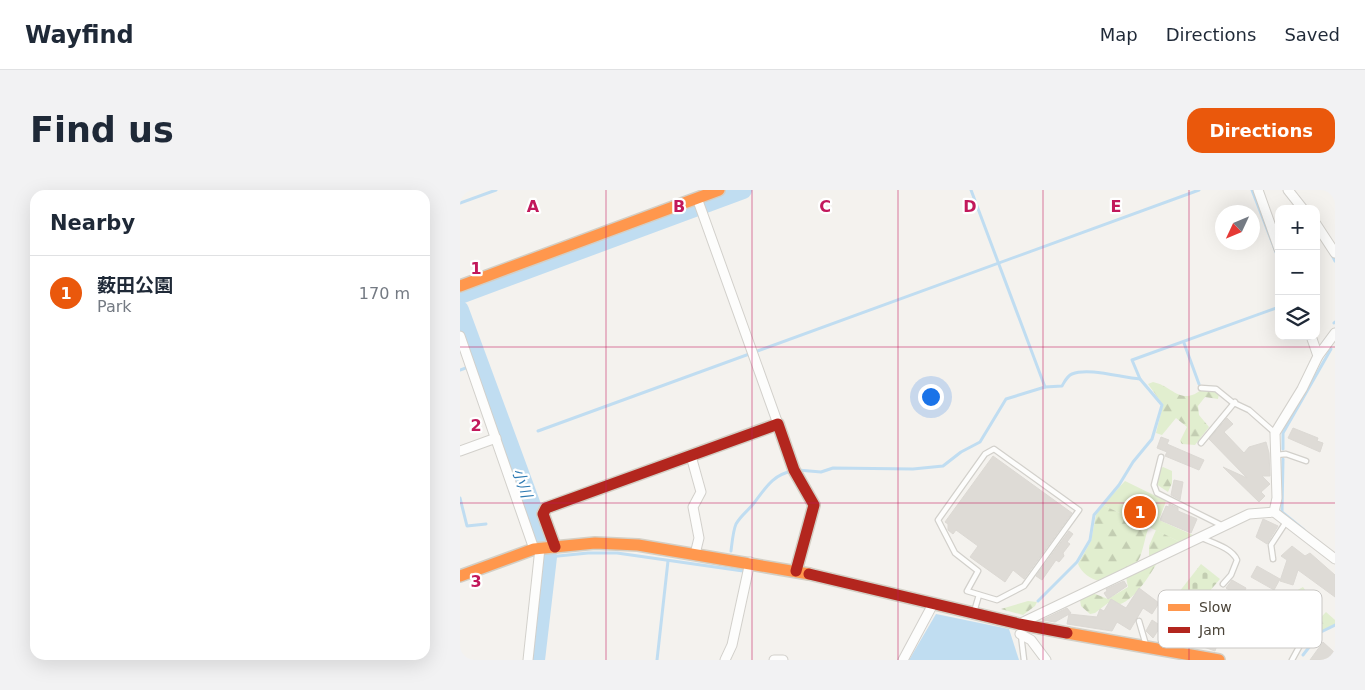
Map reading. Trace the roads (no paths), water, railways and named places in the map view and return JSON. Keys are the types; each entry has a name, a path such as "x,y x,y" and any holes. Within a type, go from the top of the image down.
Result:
{"street":[{"path":"460,286 719,190"},
{"path":"1258,190 1275,238"},
{"path":"1288,190 1299,205"},
{"path":"697,198 794,470 814,506 796,571"},
{"path":"1320,230 1335,253"},
{"path":"1274,512 1277,498 1275,433 1302,389 1318,356 1335,333"},
{"path":"460,336 496,438 545,548"},
{"path":"1312,340 1318,356"},
{"path":"528,660 545,548 543,514 546,508 778,424"},
{"path":"460,451 496,438"},
{"path":"691,456 701,492 693,507 699,538 695,554"},
{"path":"1020,629 1249,514 1274,512 1335,559"},
{"path":"460,576 545,548 604,544 638,546 750,562 796,571 973,613 1020,629 1147,646 1219,660"},
{"path":"725,660 732,644 750,562"},
{"path":"903,660 933,604"},
{"path":"1020,629 1046,660"},
{"path":"774,660 783,660"}],"lane":[{"path":"1201,388 1216,389 1249,410 1275,433"},
{"path":"1201,443 1235,402"},
{"path":"994,449 1078,510 1024,586 998,600 979,594 967,591 978,571 955,553 938,520 985,454 994,449"},
{"path":"1276,455 1286,454 1306,461"},
{"path":"1161,457 1154,485 1157,493 1223,526"},
{"path":"1273,559 1271,545 1286,522"},
{"path":"1200,537 1224,547 1237,560 1231,575 1223,584"},
{"path":"973,613 979,594"},
{"path":"1139,621 1147,646"},
{"path":"1020,629 1024,660"},
{"path":"1292,660 1299,648"}],"water":[{"path":"936,614 1009,629 1019,660 909,660"}],"waterway":[{"path":"460,203 496,190"},
{"name":"小川","path":"460,295 743,190"},
{"path":"971,190 1045,387"},
{"path":"538,431 1199,190"},
{"path":"1252,190 1275,250"},
{"path":"1331,253 1335,261"},
{"path":"1038,601 1077,562 1090,540 1094,515 1119,485 1133,462 1152,439 1162,405 1140,379 1132,360 1275,308"},
{"name":"小川","path":"460,310 544,538 548,557 536,660"},
{"path":"1184,343 1199,384"},
{"path":"1283,449 1283,433 1331,349"},
{"path":"460,370 479,363"},
{"path":"798,470 821,472 833,468 913,469 943,466 961,452 980,442 1006,399 1045,387 1062,386 1069,376 1079,372 1096,372 1140,379"},
{"path":"1283,459 1282,512 1304,530"},
{"path":"731,551 735,527 740,518 774,479 792,471"},
{"path":"460,498 467,526 486,524"},
{"path":"548,557 588,553 617,553 743,571"},
{"path":"657,660 668,561"},
{"path":"1322,632 1335,625"},
{"path":"1303,655 1308,648"}],"place":[{"name":"薮田公園","path":"1140,512"}]}
